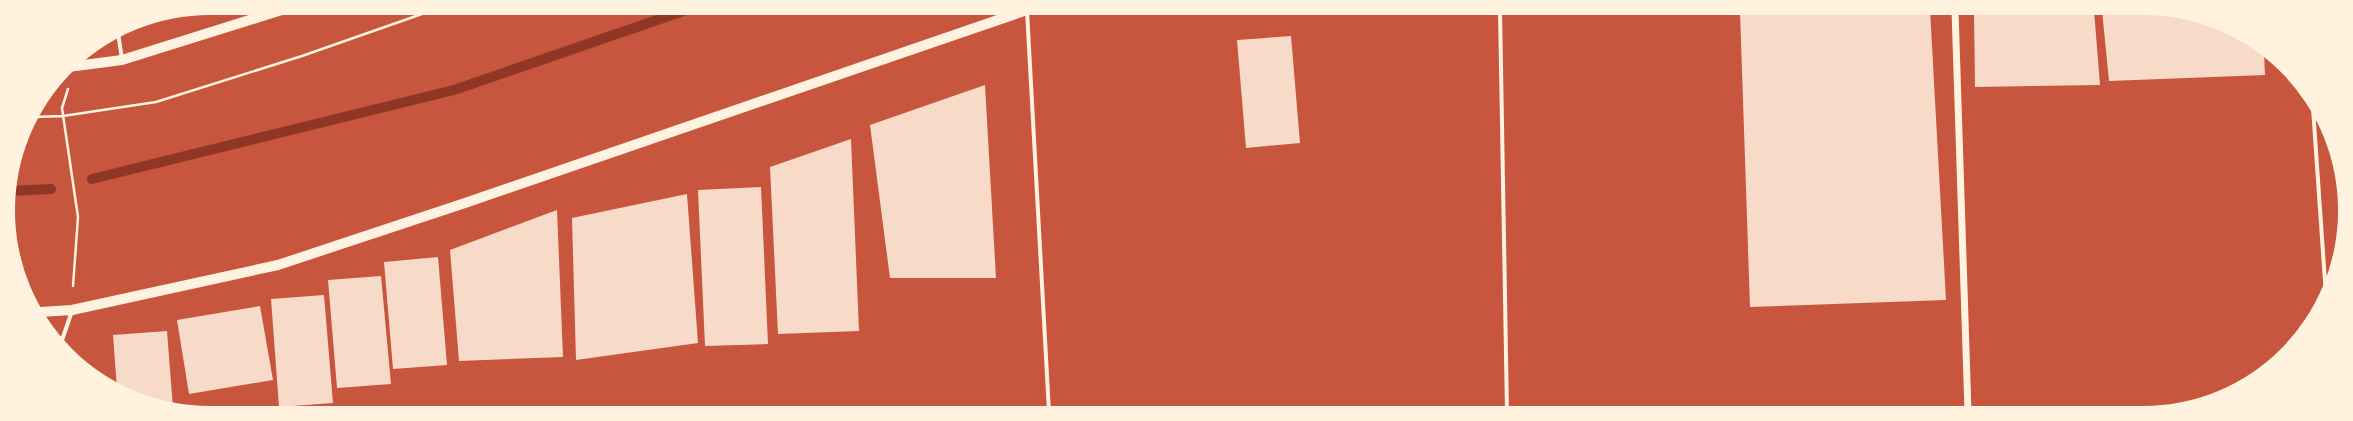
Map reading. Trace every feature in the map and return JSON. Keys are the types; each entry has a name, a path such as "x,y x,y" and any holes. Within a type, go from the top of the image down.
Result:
{"main road":[{"path":"81,65 122,60 266,15"},
{"path":"43,312 72,310 278,265 472,201 1012,15"}],"street":[{"path":"1027,15 1049,406"},
{"path":"1500,15 1507,406"},
{"path":"1955,15 1968,406"},
{"path":"119,38 122,60"},
{"path":"2314,116 2325,280"},
{"path":"63,338 72,310"}],"path":[{"path":"39,117 63,116 156,102 302,56 418,15"},
{"path":"70,75 62,108 78,217 72,310"}],"building":[{"path":"1740,15 1930,15 1946,300 1750,307"},
{"path":"1974,15 2094,15 2100,85 1975,87"},
{"path":"2102,15 2155,15 2205,25 2229,35 2264,57 2265,75 2109,81"},
{"path":"1291,36 1300,143 1246,148 1237,40"},
{"path":"985,85 996,278 890,278 870,125"},
{"path":"851,139 859,331 778,334 770,167"},
{"path":"761,187 768,344 705,346 698,190"},
{"path":"687,194 698,343 576,360 572,218"},
{"path":"557,210 563,357 459,361 450,250"},
{"path":"438,257 447,365 393,369 384,262"},
{"path":"381,276 391,384 337,388 328,280"},
{"path":"324,295 333,403 279,406 271,299"},
{"path":"260,306 273,380 189,394 177,320"},
{"path":"167,331 173,402 148,396 116,382 113,335"}],"waterway":[{"path":"92,179 454,90 672,15"},
{"path":"16,191 51,189"}]}
